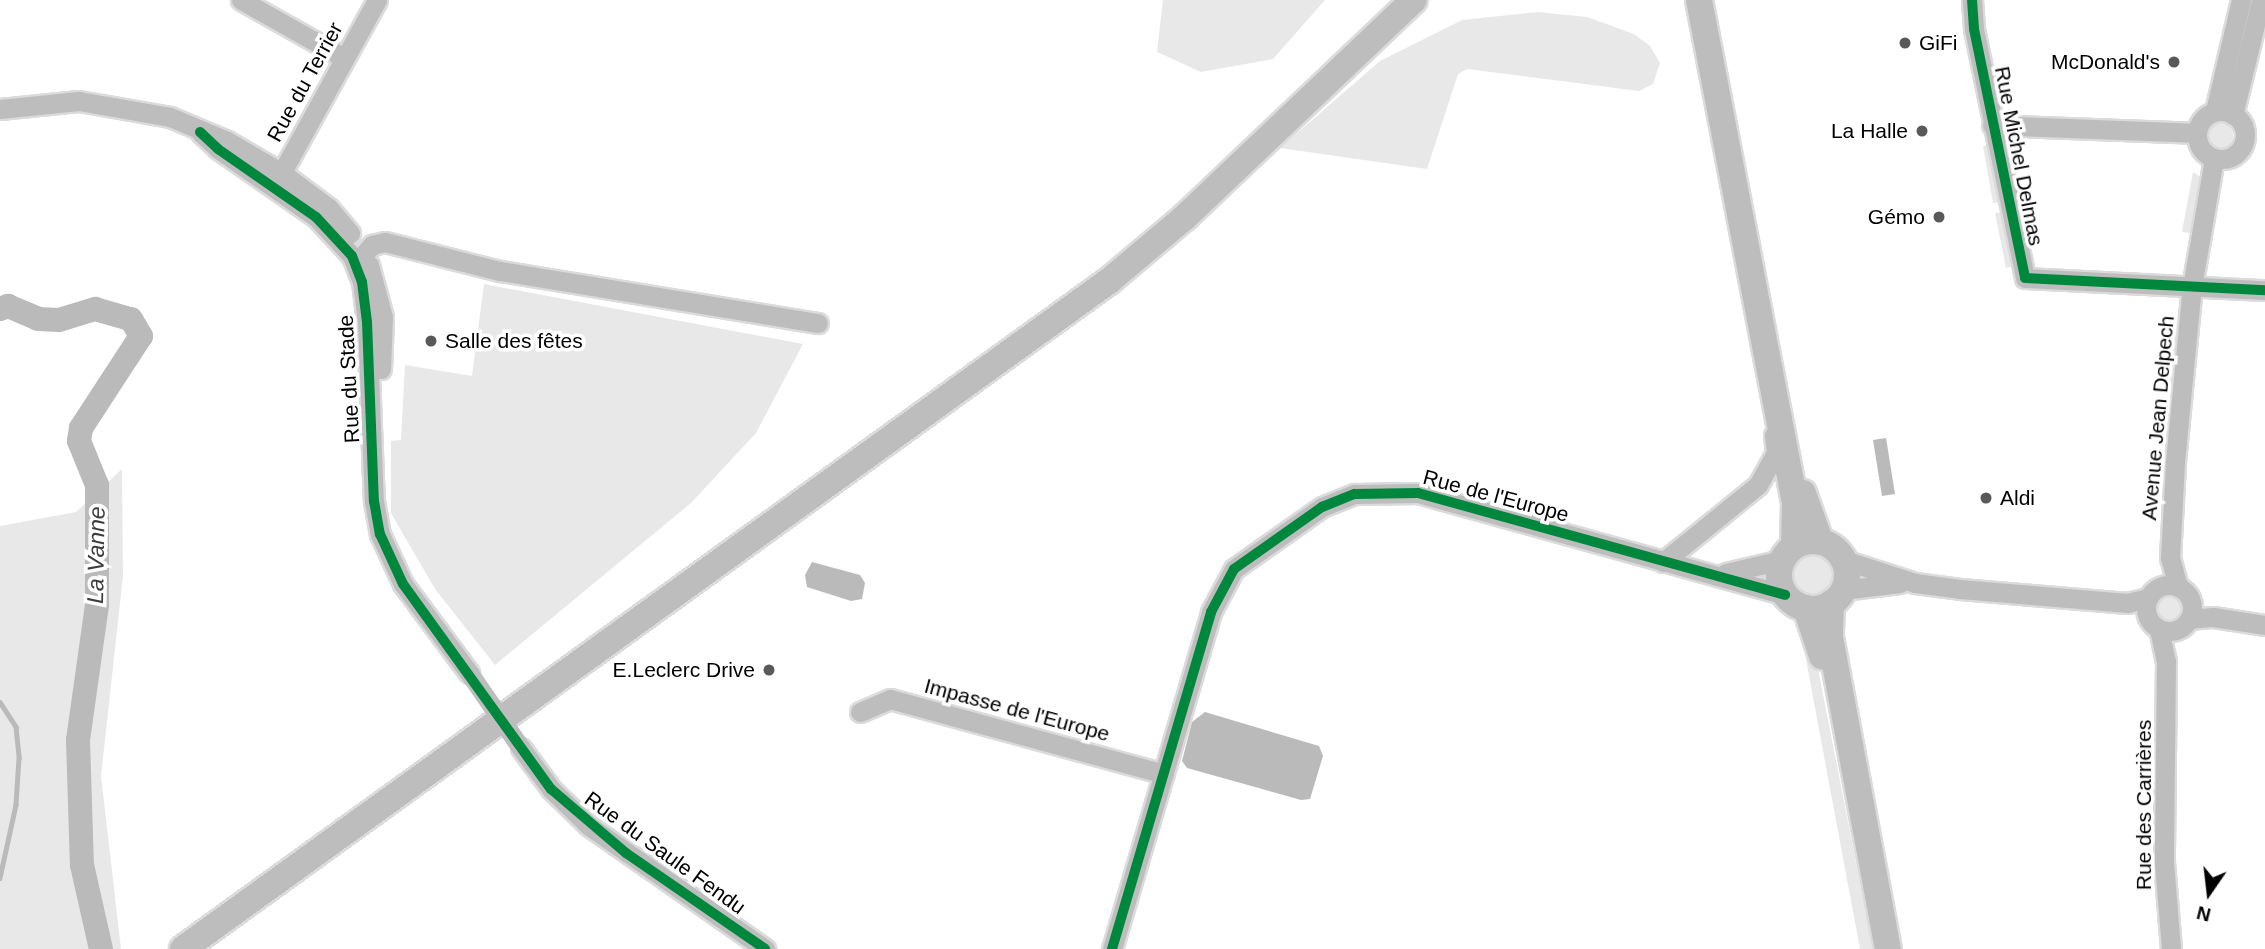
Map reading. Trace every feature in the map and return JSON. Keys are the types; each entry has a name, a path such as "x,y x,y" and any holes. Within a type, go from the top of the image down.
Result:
{"main road":[{"path":"183,949 1024,346 1185,217 1414,0"},
{"path":"1379,36 1435,0"},
{"path":"1687,0 1716,99 1748,274 1795,503 1799,549"},
{"path":"1712,1 1716,99"},
{"path":"1712,1 1802,489 1799,549 1779,578 1816,599 1830,637 1888,949"},
{"path":"1799,549 1844,560 1816,599 1819,640 1876,949"}],"street":[{"path":"241,0 344,58"},
{"name":"Rue du Terrier","path":"278,180 377,0"},
{"name":"Rue Michel Delmas","path":"1972,0 1974,29 1992,125 2027,280 2192,287"},
{"path":"2224,113 2241,0"},
{"path":"2224,113 2261,6"},
{"name":"Rue du Stade","path":"0,109 55,102 119,104 170,117 200,132 227,141 278,180 329,208 358,255 383,317 381,381 373,425 374,500 380,534 402,584 522,748"},
{"path":"2224,113 2244,127 2244,142 2235,155 2214,158 2199,146 2197,132 2203,118 2224,113"},
{"path":"1992,125 2197,132"},
{"name":"Avenue Jean Delpech","path":"2178,587 2170,558 2192,287 2214,158"},
{"path":"358,255 372,245 384,242 500,271 818,323"},
{"path":"1662,562 1758,485 1776,452 1748,274"},
{"path":"2192,287 2265,290"},
{"name":"Rue de l'Europe","path":"1112,949 1211,612 1234,569 1322,507 1355,494 1418,493 1699,573 1816,599 1915,583"},
{"name":"Rue de l'Europe","path":"1699,573 1739,573 1799,549"},
{"name":"Avenue Jean Delpech","path":"2152,593 2170,558"},
{"path":"1844,560 1915,583 2127,603 2172,620 2213,617 2265,625"},
{"path":"2127,603 2178,587 2172,620"},
{"path":"2152,593 2172,620"},
{"name":"Rue des Carrières","path":"2171,949 2164,862 2166,661 2172,620"},
{"name":"Impasse de l'Europe","path":"860,712 890,699 1164,774"},
{"name":"Rue du Saule Fendu","path":"522,748 551,789 589,826 765,949"}],"shaded area":[{"path":"1163,0 1325,0 1273,59 1201,72 1157,52"},
{"path":"1538,12 1587,17 1634,34 1650,46 1660,63 1653,84 1639,91 1467,69 1458,74 1427,169 1280,148 1380,61 1462,20"},
{"path":"2220,123 2230,126 2233,136 2230,146 2220,149 2210,146 2207,136 2210,126"},
{"path":"1991,144 2001,202 1993,203 1983,146"},
{"path":"2193,172 2202,178 2191,233 2182,232"},
{"path":"2003,212 2014,266 2006,268 1995,213"},
{"path":"484,284 803,344 756,433 691,503 495,665 435,589 391,513 391,441 401,440 405,365 472,376"},
{"path":"2174,315 2183,315 2174,396 2167,395"},
{"path":"1886,438 1895,494 1882,496 1873,440"},
{"path":"122,469 123,576 101,776 121,949 0,949 0,526 76,512"},
{"path":"1812,550 1830,557 1837,575 1830,593 1812,600 1794,593 1787,575 1794,557"},
{"path":"812,562 860,575 865,583 862,599 851,601 807,587 805,575"},
{"path":"2168,595 2177,599 2181,608 2177,617 2168,621 2159,617 2155,608 2159,599"},
{"path":"1811,633 1873,949 1860,949 1807,665 1803,634"},
{"path":"1205,712 1319,746 1323,756 1310,799 1301,800 1187,768 1182,761 1192,722"}],"waterway":[{"name":"La Vanne","path":"0,309 8,306 38,319 59,320 95,309 131,319 141,336 81,428 79,441 97,485 97,605 78,740 82,865 101,949"},
{"path":"0,702 16,727 19,758 16,805 0,878"}],"cycle path":[{"path":"1972,0 1974,29 2025,278 2265,290"},
{"path":"200,132 218,149 316,217 352,256 362,282 367,322 374,501 380,534 403,584 551,789 626,853 765,949"},
{"path":"1112,949 1211,612 1234,569 1322,507 1355,494 1418,493 1785,595"}],"place":[{"name":"GiFi","path":"1905,43"},
{"name":"McDonald's","path":"2174,62"},
{"name":"La Halle","path":"1922,131"},
{"name":"Gémo","path":"1939,217"},
{"name":"Salle des fêtes","path":"431,341"},
{"name":"Aldi","path":"1986,498"},
{"name":"E.Leclerc Drive","path":"769,670"}]}
